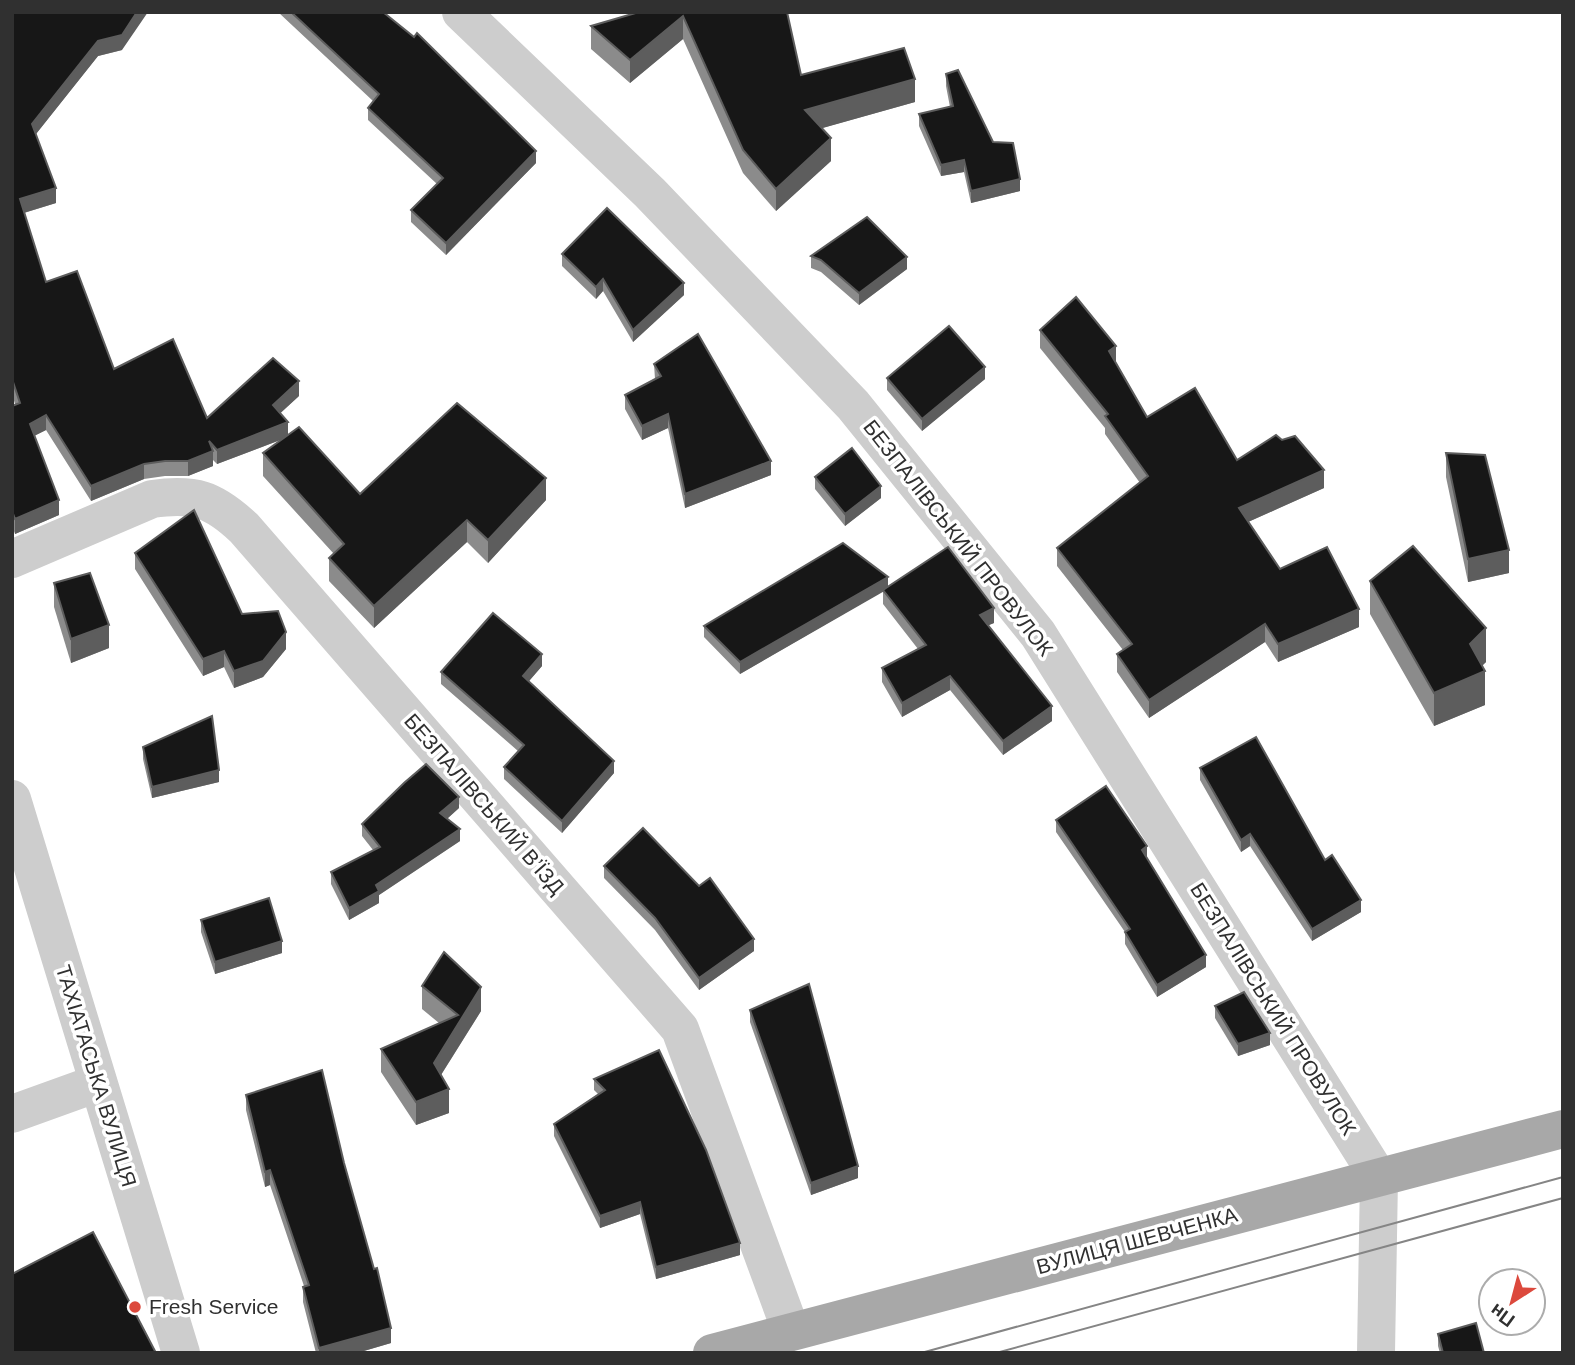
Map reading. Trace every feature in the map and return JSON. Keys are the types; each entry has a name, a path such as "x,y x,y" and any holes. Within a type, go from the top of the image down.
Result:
{"main road":[{"name":"ВУЛИЦЯ ШЕВЧЕНКА","path":"712,1353 1563,1129"}],"street":[{"name":"БЕЗПАЛІВСЬКИЙ ПРОВУЛОК","path":"461,12 650,193 853,405 1038,634 1379,1178"},
{"name":"БЕЗПАЛІВСЬКИЙ В’ЇЗД","path":"12,559 152,499 178,495 203,499 226,510 680,1029 791,1331"},
{"name":"ТАХІАТАСЬКА ВУЛИЦЯ","path":"12,799 181,1353"},
{"path":"12,1114 98,1083"},
{"path":"1376,1353 1379,1178"}],"building":[{"path":"12,12 137,12 122,35 98,41 32,124 56,188 20,199 46,282 77,271 114,369 173,339 207,418 273,358 299,381 273,405 288,422 217,450 209,441 213,451 188,461 144,464 91,486 46,415 30,424 59,500 15,519 12,511 12,406 20,403 12,379"},
{"path":"291,12 383,12 414,37 417,33 536,151 446,243 411,210 443,178 368,108 379,94"},
{"path":"639,12 787,12 801,75 904,48 915,79 805,110 831,138 776,189 743,150 683,16 630,60 591,26"},
{"path":"958,70 993,142 1013,143 1020,179 971,191 964,160 941,165 919,114 953,106 946,74"},
{"path":"607,208 684,283 633,330 603,279 596,287 562,254"},
{"path":"867,217 907,257 859,293 821,260 811,256"},
{"path":"1076,297 1116,346 1109,351 1147,417 1195,388 1237,460 1276,435 1282,440 1295,436 1324,470 1239,508 1280,569 1327,547 1359,609 1278,644 1265,624 1149,700 1117,654 1132,644 1057,548 1148,476 1105,416 1108,414 1040,330"},
{"path":"949,326 985,367 922,419 887,378"},
{"path":"698,334 771,461 685,494 668,414 642,426 625,395 661,376 654,364"},
{"path":"457,403 546,478 488,540 467,520 374,606 329,558 344,544 263,453 299,427 360,494"},
{"path":"852,448 881,486 845,514 815,477"},
{"path":"1446,453 1485,455 1509,550 1468,559"},
{"path":"194,510 242,614 278,611 286,632 263,661 234,671 224,651 203,659 135,553"},
{"path":"843,543 888,577 740,662 704,626"},
{"path":"1413,546 1486,628 1470,644 1485,671 1434,693 1370,581"},
{"path":"948,547 994,608 980,615 1052,706 1003,741 950,676 902,703 882,668 926,645 883,590"},
{"path":"90,573 109,625 71,639 54,583"},
{"path":"493,613 542,654 523,676 614,761 562,821 504,767 524,745 441,672"},
{"path":"212,716 219,770 152,787 143,747"},
{"path":"1256,737 1325,860 1332,855 1361,900 1312,929 1250,834 1241,840 1200,768"},
{"path":"426,764 459,797 440,813 460,829 376,885 379,891 349,908 331,872 380,847 362,824"},
{"path":"1106,786 1147,846 1142,850 1206,955 1157,985 1125,932 1130,929 1056,820"},
{"path":"643,828 699,886 710,878 754,939 699,978 655,918 604,866"},
{"path":"269,898 282,941 215,962 201,920"},
{"path":"444,952 481,987 434,1063 449,1089 416,1102 381,1049 458,1015 422,986"},
{"path":"809,984 858,1166 811,1183 750,1010"},
{"path":"1244,992 1270,1033 1238,1044 1215,1006"},
{"path":"659,1050 706,1150 740,1243 656,1267 640,1202 600,1216 554,1124 605,1090 594,1079"},
{"path":"322,1070 344,1163 374,1269 377,1268 391,1328 319,1348 303,1287 309,1285 270,1170 265,1172 246,1095"},
{"path":"93,1232 156,1353 12,1353 12,1274"},
{"path":"1476,1323 1477,1337 1480,1337 1484,1353 1443,1353 1438,1334"}],"tram line":[{"path":"921,1353 1563,1177"},
{"path":"996,1353 1563,1198"}],"place":[{"name":"Fresh Service","path":"135,1307"}]}
